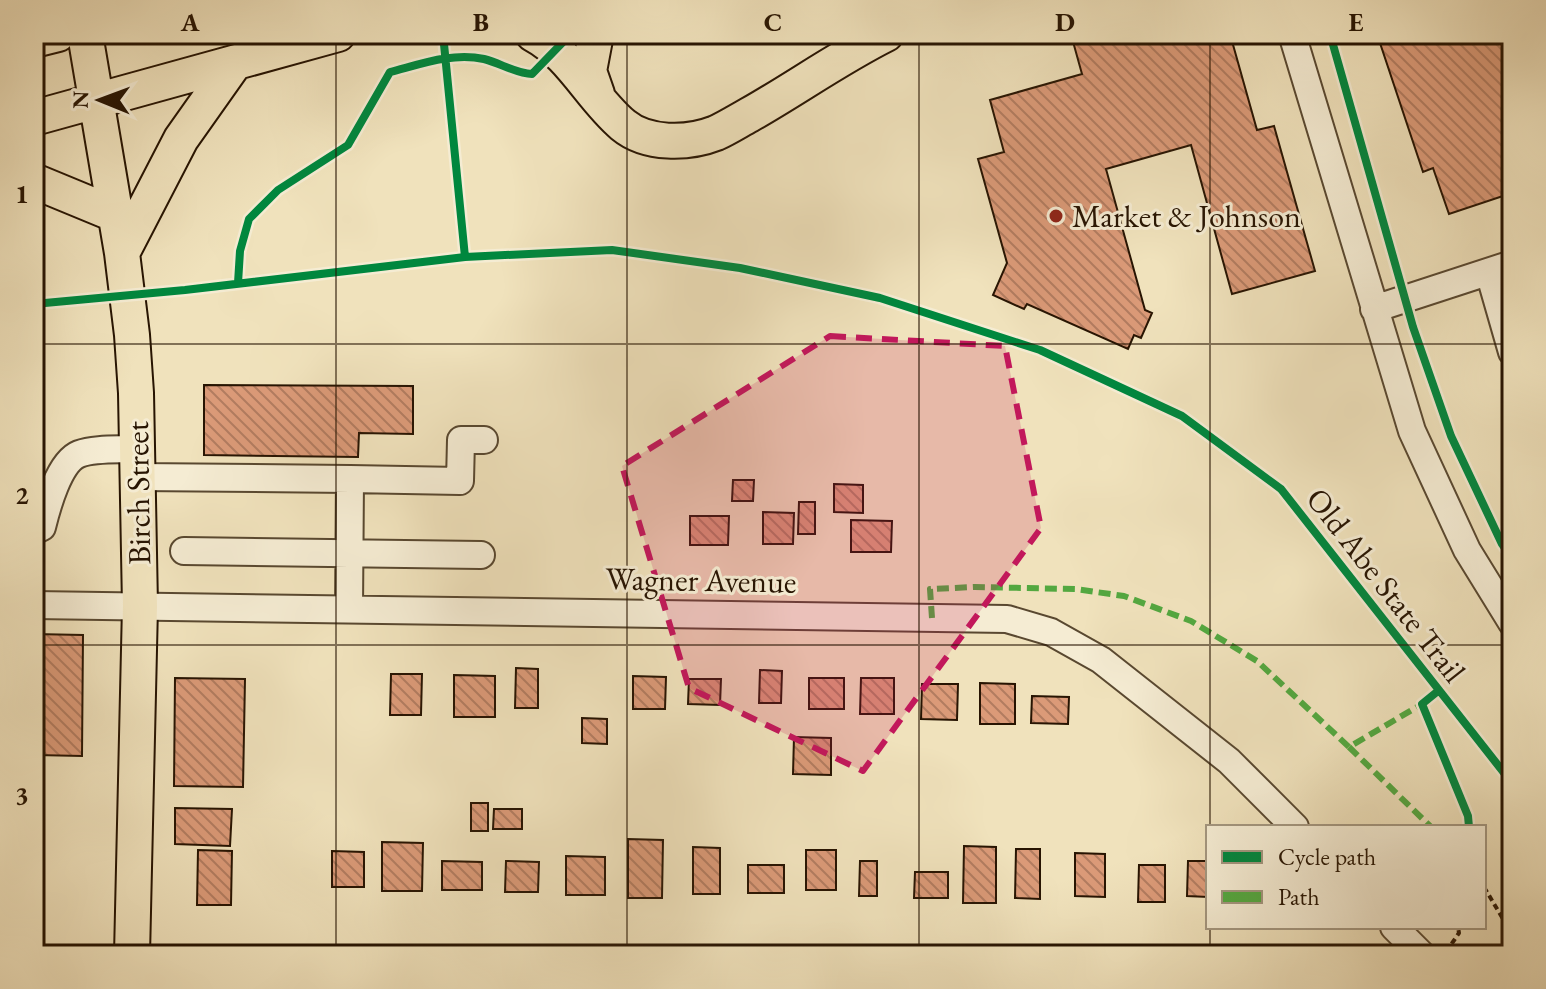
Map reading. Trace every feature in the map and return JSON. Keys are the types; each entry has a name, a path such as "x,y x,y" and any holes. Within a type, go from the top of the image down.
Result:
{"main road":[{"path":"34,40 58,34"},
{"name":"Birch Street","path":"85,34 122,253 132,335 140,606 132,955"},
{"path":"34,118 338,34"},
{"path":"596,34 589,71 597,94"},
{"path":"545,42 625,127 645,137 667,141 715,134 771,103 855,49 886,34"},
{"path":"122,253 181,139 234,64"},
{"path":"34,181 114,214"}],"street":[{"path":"1292,34 1412,431 1467,550 1512,623"},
{"path":"1374,309 1500,268 1510,341"},
{"path":"34,531 42,527 47,505 66,464 78,455 137,463 350,479 460,481 461,440 484,440"},
{"path":"349,609 350,479"},
{"path":"184,551 481,555"},
{"name":"Wagner Avenue","path":"34,605 1007,619 1051,632 1101,660 1229,761 1293,825"},
{"path":"1396,929 1422,955"}],"path":[{"path":"390,72 456,56 481,58 532,74 545,42"},
{"path":"444,49 445,64"},
{"path":"1438,691 1422,704 1468,816 1469,825"},
{"path":"1486,890 1512,934"},
{"path":"1440,955 1447,952 1458,929"}],"highlighted area":[{"path":"830,336 1005,346 1041,528 863,771 689,688 622,466"}],"building":[{"name":"Market & Johnson","path":"1087,34 1230,34 1257,130 1274,126 1315,271 1232,294 1191,145 1106,169 1145,310 1152,313 1141,338 1134,335 1128,349 1027,304 1024,309 993,295 1007,263 978,159 1004,152 990,100 1082,74 1072,38"},
{"path":"1377,34 1512,34 1512,193 1449,214 1433,168 1423,172"},
{"path":"204,385 413,386 413,434 359,433 358,457 204,455"},
{"path":"733,480 754,480 753,501 732,501"},
{"path":"834,484 863,485 863,513 834,512"},
{"path":"799,502 815,502 815,534 798,534"},
{"path":"763,512 794,513 793,544 763,544"},
{"path":"690,516 729,516 728,545 690,545"},
{"path":"851,520 892,521 891,552 851,552"},
{"path":"34,634 83,635 82,756 36,755 36,771"},
{"path":"516,668 538,669 538,708 515,708"},
{"path":"760,670 782,671 781,703 759,703"},
{"path":"391,674 422,674 421,715 390,715"},
{"path":"454,675 495,676 495,717 454,717"},
{"path":"633,676 666,677 665,709 633,709"},
{"path":"175,678 245,679 243,787 174,786"},
{"path":"809,678 844,678 844,709 809,709"},
{"path":"861,678 894,678 894,714 860,714"},
{"path":"689,679 721,679 720,705 688,704"},
{"path":"980,683 1015,684 1015,724 980,724"},
{"path":"922,684 958,684 957,720 921,719"},
{"path":"1032,696 1069,697 1068,724 1031,723"},
{"path":"582,718 607,719 607,744 582,743"},
{"path":"794,737 831,738 831,775 793,774"},
{"path":"471,803 488,803 488,831 471,831"},
{"path":"34,808 39,808 39,858 34,858"},
{"path":"175,808 232,809 230,846 175,844"},
{"path":"494,809 522,809 522,829 493,829"},
{"path":"628,839 663,840 662,898 628,898"},
{"path":"382,842 423,843 422,891 382,891"},
{"path":"964,846 996,847 996,903 963,903"},
{"path":"693,847 720,848 720,894 693,894"},
{"path":"1016,849 1040,849 1040,899 1015,898"},
{"path":"198,850 232,851 231,905 197,905"},
{"path":"806,850 836,850 836,890 806,890"},
{"path":"332,851 364,852 364,887 332,887"},
{"path":"1075,853 1105,854 1105,897 1075,896"},
{"path":"566,856 605,857 605,895 566,895"},
{"path":"442,861 482,862 482,890 442,890"},
{"path":"506,861 539,862 538,892 505,892"},
{"path":"860,861 877,861 877,896 859,896"},
{"path":"1188,861 1206,861 1206,897 1187,896"},
{"path":"748,865 784,865 784,893 748,893"},
{"path":"1139,865 1165,865 1165,902 1138,902"},
{"path":"915,872 948,872 948,898 914,898"}],"marked path":[{"path":"932,618 930,589 1075,589 1124,596 1191,621 1257,661 1349,747 1422,704"},
{"path":"1349,747 1429,825"}],"cycle path":[{"path":"443,34 465,257"},
{"path":"238,283 240,251 249,219 278,190 348,145 390,72 437,60 472,57 532,74 565,40 589,34"},
{"path":"1330,34 1413,327 1451,436 1502,544 1512,558"},
{"name":"Old Abe State Trail","path":"34,304 185,290 465,257 612,250 740,268 880,298 1040,350 1182,416 1281,489 1512,783"},
{"name":"Old Abe State Trail","path":"1438,691 1422,704 1468,816 1469,825"}],"place":[{"name":"Market & Johnson","path":"1056,216"}]}
